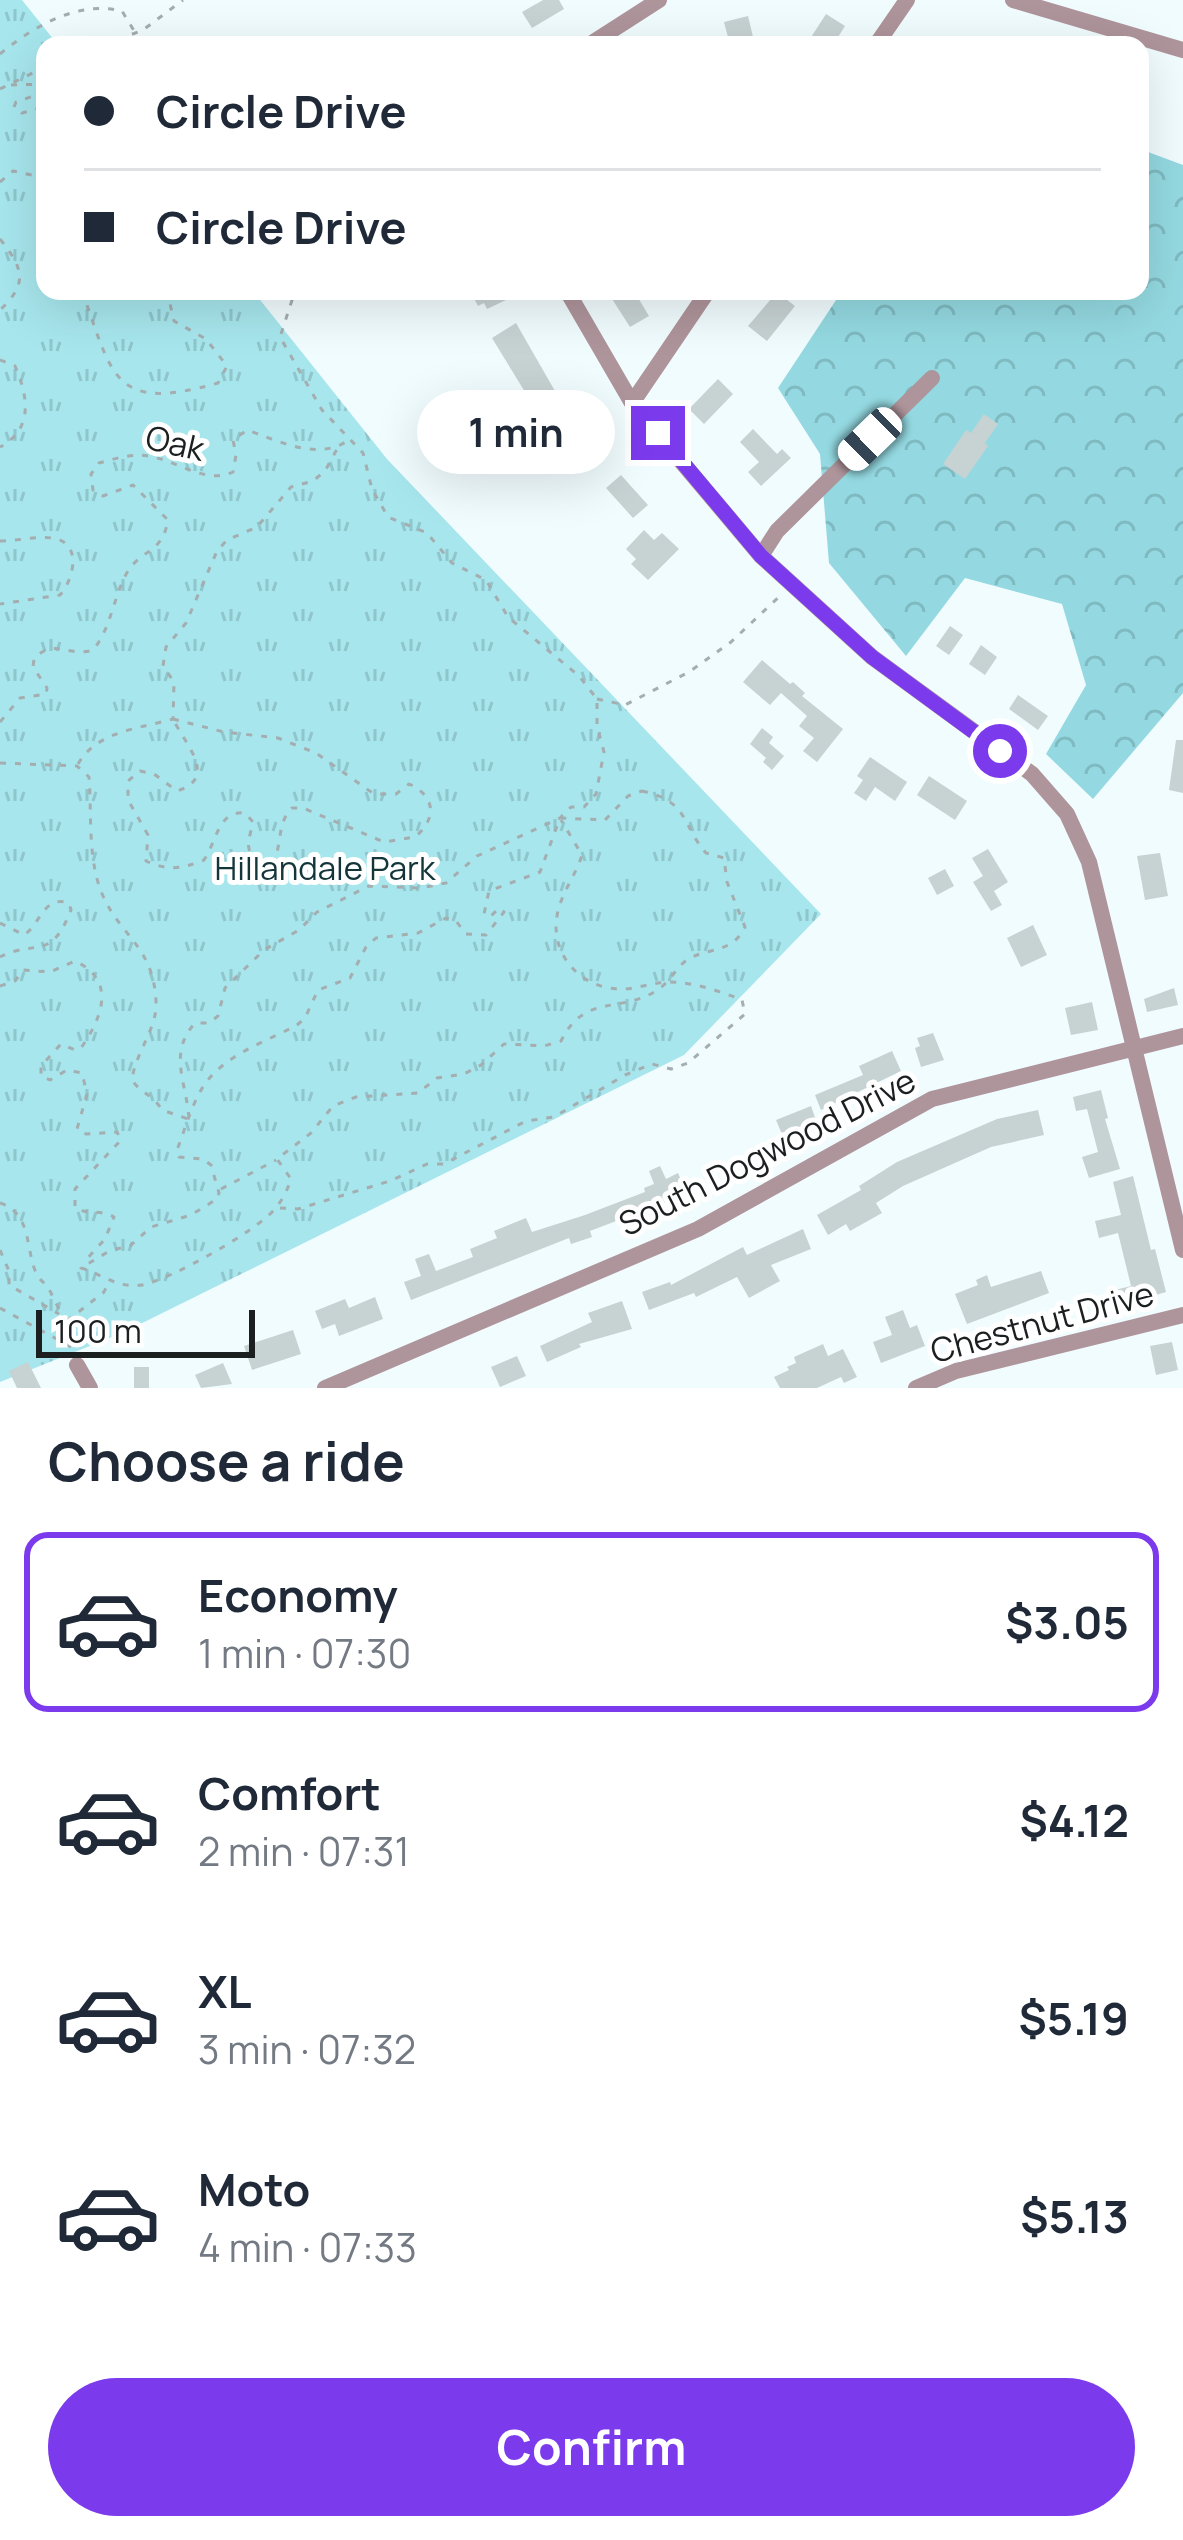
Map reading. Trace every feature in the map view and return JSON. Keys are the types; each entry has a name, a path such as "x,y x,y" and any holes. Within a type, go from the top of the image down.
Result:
{"street":[{"path":"603,36 659,0"},
{"path":"882,36 907,0"},
{"path":"1013,0 1135,36"},
{"path":"1149,40 1183,50"},
{"path":"572,300 632,403 761,556 872,657 1032,774 1069,818 1089,862 1183,1250"},
{"path":"632,403 702,300"},
{"path":"761,556 777,531 932,378"},
{"name":"South Dogwood Drive","path":"325,1388 698,1228 932,1099 1183,1036"},
{"name":"Chestnut Drive","path":"916,1388 959,1380 1183,1315"},
{"path":"81,1362 90,1388"}],"path":[{"path":"130,36 183,0"},
{"path":"0,54 61,12 78,8 104,6 122,11 133,35"},
{"path":"0,89 36,71"},
{"path":"9,84 36,84"},
{"path":"36,95 16,101 14,107 22,113 36,109"},
{"path":"0,182 14,172 36,181"},
{"path":"0,239 20,272 15,296 0,310"},
{"path":"86,300 103,357 128,385 161,396 218,383 227,366 206,339 174,321 169,300"},
{"path":"189,1120 178,1057 182,1037 195,1023 208,1023 218,1016 225,988 264,950 299,930 317,912 369,886 421,888 446,883 477,856 560,818 571,807 584,807 596,794 604,752 597,699 579,676 508,617 486,580 452,562 427,533 388,517 372,489 363,453 322,410 280,337 292,300"},
{"path":"0,360 15,366 26,390 27,406 14,439 0,447"},
{"name":"Oak","path":"0,722 20,698 46,694 33,667 43,649 56,646 83,654 93,650 118,603 125,577 165,536 168,520 133,485 103,496 94,490 91,474 99,463 147,455 209,477 223,477 233,472 233,440 247,430 290,445 338,449"},
{"path":"77,766 87,748 106,737 172,719 224,732 278,738 316,753 374,794 396,794 409,784 422,790 431,816 415,837 384,842 304,808 292,808 280,823 275,862 265,872 252,865 248,843 253,822 245,813 234,812 225,817 204,860 184,868 160,867 146,861 148,835 128,800 132,776 140,771 154,774 177,791 188,788 198,777 199,763 172,719 174,682 164,666 164,653 186,623 218,551 227,540 256,527 291,487 313,481 326,470 352,437"},
{"path":"0,541 50,537 63,541 73,553 73,570 60,595 0,604"},
{"path":"597,699 625,705 689,672 764,614 792,584"},
{"path":"0,763 77,766 88,776 88,813 100,892 151,967 155,1015 132,1080 137,1089 153,1095 162,1110 189,1120"},
{"path":"219,1191 296,1148 333,1106 356,1097 418,1093 437,1078 464,1074 482,1065 504,1044 544,1046 561,1041 572,1020 584,1012 633,1000 668,982 689,958 716,953 739,939 745,927 727,882 724,858 706,854 685,814 661,795 642,791 628,796 604,820 560,818"},
{"path":"276,1208 298,1209 390,1181 427,1164 444,1164 526,1121 554,1117 582,1097 652,1064 671,1070 688,1064 745,1014 742,1000 725,993 668,982 617,990 587,979 566,964 559,950 556,921 582,855 560,818"},
{"path":"82,1264 130,1246 151,1227 190,1215 218,1199 211,1166 203,1159 179,1157 177,1150 198,1094 212,1075 238,1054 297,1025 318,990 350,978 376,938 418,933 446,918 456,920 466,934 485,935 504,912 500,908 491,916 484,914 489,891 540,872 560,818"},
{"path":"0,923 24,934 31,932 43,910 55,902 69,903 71,910 54,940 39,950 0,957"},
{"path":"0,986 15,981 23,970 50,972 75,962 91,972 100,989 103,1010 81,1048 75,1051 61,1044 41,1066 41,1076 50,1080 68,1070 82,1073 87,1094 77,1129 86,1134 117,1132 121,1140 72,1198 75,1208 85,1213 105,1212 114,1217 105,1239 82,1264"},
{"path":"82,1264 81,1268 109,1282 145,1285 187,1267 276,1208 292,1179 278,1159"},
{"path":"0,1203 18,1215 33,1247 31,1266 47,1285 81,1362"},
{"path":"0,1250 9,1285 60,1315"},
{"path":"65,1322 104,1292 109,1282"},
{"path":"0,1308 31,1328 70,1343 81,1362"}],"green space":[{"name":"Hillandale Park","path":"0,0 22,0 51,36 36,36 36,300 260,300 387,459 821,914 684,1055 122,1333 0,1382"},
{"path":"1149,152 1183,165 1183,693 1093,799 1046,754 1086,685 1062,604 965,578 906,656 829,563 820,454 778,388 836,300 1149,300"}],"building":[{"path":"543,0 559,0 564,9 532,28 522,12"},
{"path":"826,14 845,26 839,36 812,36"},
{"path":"748,16 753,36 728,36 724,22"},
{"path":"475,300 506,300 487,309 484,303 478,306"},
{"path":"613,300 639,300 649,316 630,327"},
{"path":"770,300 787,300 795,306 767,341 748,326"},
{"path":"516,323 567,412 540,428 520,395 525,392 492,338"},
{"path":"718,379 733,394 704,424 689,409"},
{"path":"984,414 998,424 965,479 943,464 966,430 971,433"},
{"path":"753,429 777,454 782,449 791,458 761,486 748,472 759,462 740,442"},
{"path":"575,431 594,461 578,472 575,467 566,473 560,464 569,458 558,442"},
{"path":"621,475 648,505 633,518 606,488"},
{"path":"644,530 654,540 662,533 679,549 648,580 631,564 636,559 626,549"},
{"path":"950,626 963,635 949,655 936,646"},
{"path":"981,645 997,657 985,675 969,664"},
{"path":"762,660 843,729 817,762 803,751 814,738 799,726 807,716 781,693 770,705 743,682"},
{"path":"1018,695 1048,716 1038,730 1009,709"},
{"path":"762,728 773,737 769,743 784,756 772,770 750,744"},
{"path":"1176,740 1183,740 1183,793 1169,790"},
{"path":"870,757 907,782 895,801 875,787 866,801 854,793 863,780 857,776"},
{"path":"929,776 967,801 955,820 917,795"},
{"path":"988,849 1008,882 994,891 1002,905 991,911 973,882 983,876 972,858"},
{"path":"1160,853 1168,896 1145,900 1137,856"},
{"path":"945,869 954,886 937,895 928,878"},
{"path":"1033,925 1047,955 1021,967 1007,938"},
{"path":"1174,988 1178,1005 1147,1012 1144,999"},
{"path":"1092,1002 1098,1030 1071,1035 1065,1008"},
{"path":"933,1033 944,1060 921,1067 917,1038"},
{"path":"892,1051 901,1071 821,1110 815,1095 863,1075 859,1066"},
{"path":"1101,1090 1120,1169 1089,1178 1082,1157 1098,1152 1087,1109 1076,1111 1073,1097"},
{"path":"811,1106 818,1126 784,1139 776,1120"},
{"path":"1038,1110 1044,1135 991,1147 903,1186 876,1203 882,1213 850,1231 846,1224 828,1235 817,1215 897,1162 997,1119"},
{"path":"660,1166 666,1179 678,1173 687,1194 590,1231 592,1237 571,1244 569,1238 411,1300 404,1282 421,1276 415,1259 429,1254 436,1271 473,1257 470,1249 497,1238 494,1231 526,1218 532,1232 585,1215 645,1192 644,1188 654,1184 649,1171"},
{"path":"1133,1176 1166,1292 1115,1307 1111,1291 1131,1286 1118,1233 1099,1238 1095,1221 1121,1215 1113,1182"},
{"path":"803,1229 811,1249 771,1265 780,1281 749,1298 737,1277 696,1297 694,1293 649,1310 642,1292 671,1285 743,1247 747,1255"},
{"path":"1041,1271 1049,1293 967,1324 955,1294 978,1285 976,1280 987,1275 991,1287"},
{"path":"375,1297 383,1319 339,1336 335,1324 322,1329 315,1311 345,1299 349,1308"},
{"path":"622,1301 632,1329 579,1344 581,1347 547,1362 540,1346 592,1322 588,1313"},
{"path":"903,1310 910,1328 917,1325 925,1346 881,1363 873,1342 892,1335 885,1317"},
{"path":"293,1330 301,1354 252,1370 244,1346"},
{"path":"1172,1342 1178,1370 1156,1375 1150,1346"},
{"path":"823,1344 828,1356 843,1349 857,1377 844,1383 841,1377 817,1388 780,1388 774,1377 796,1363 794,1357"},
{"path":"517,1356 526,1376 500,1387 491,1367"},
{"path":"28,1362 41,1388 17,1388 9,1371"},
{"path":"223,1363 232,1384 201,1388 195,1375"},
{"path":"134,1367 149,1367 149,1388 134,1388"}],"route":[{"path":"658,433 761,556 872,657 1000,751"}]}
